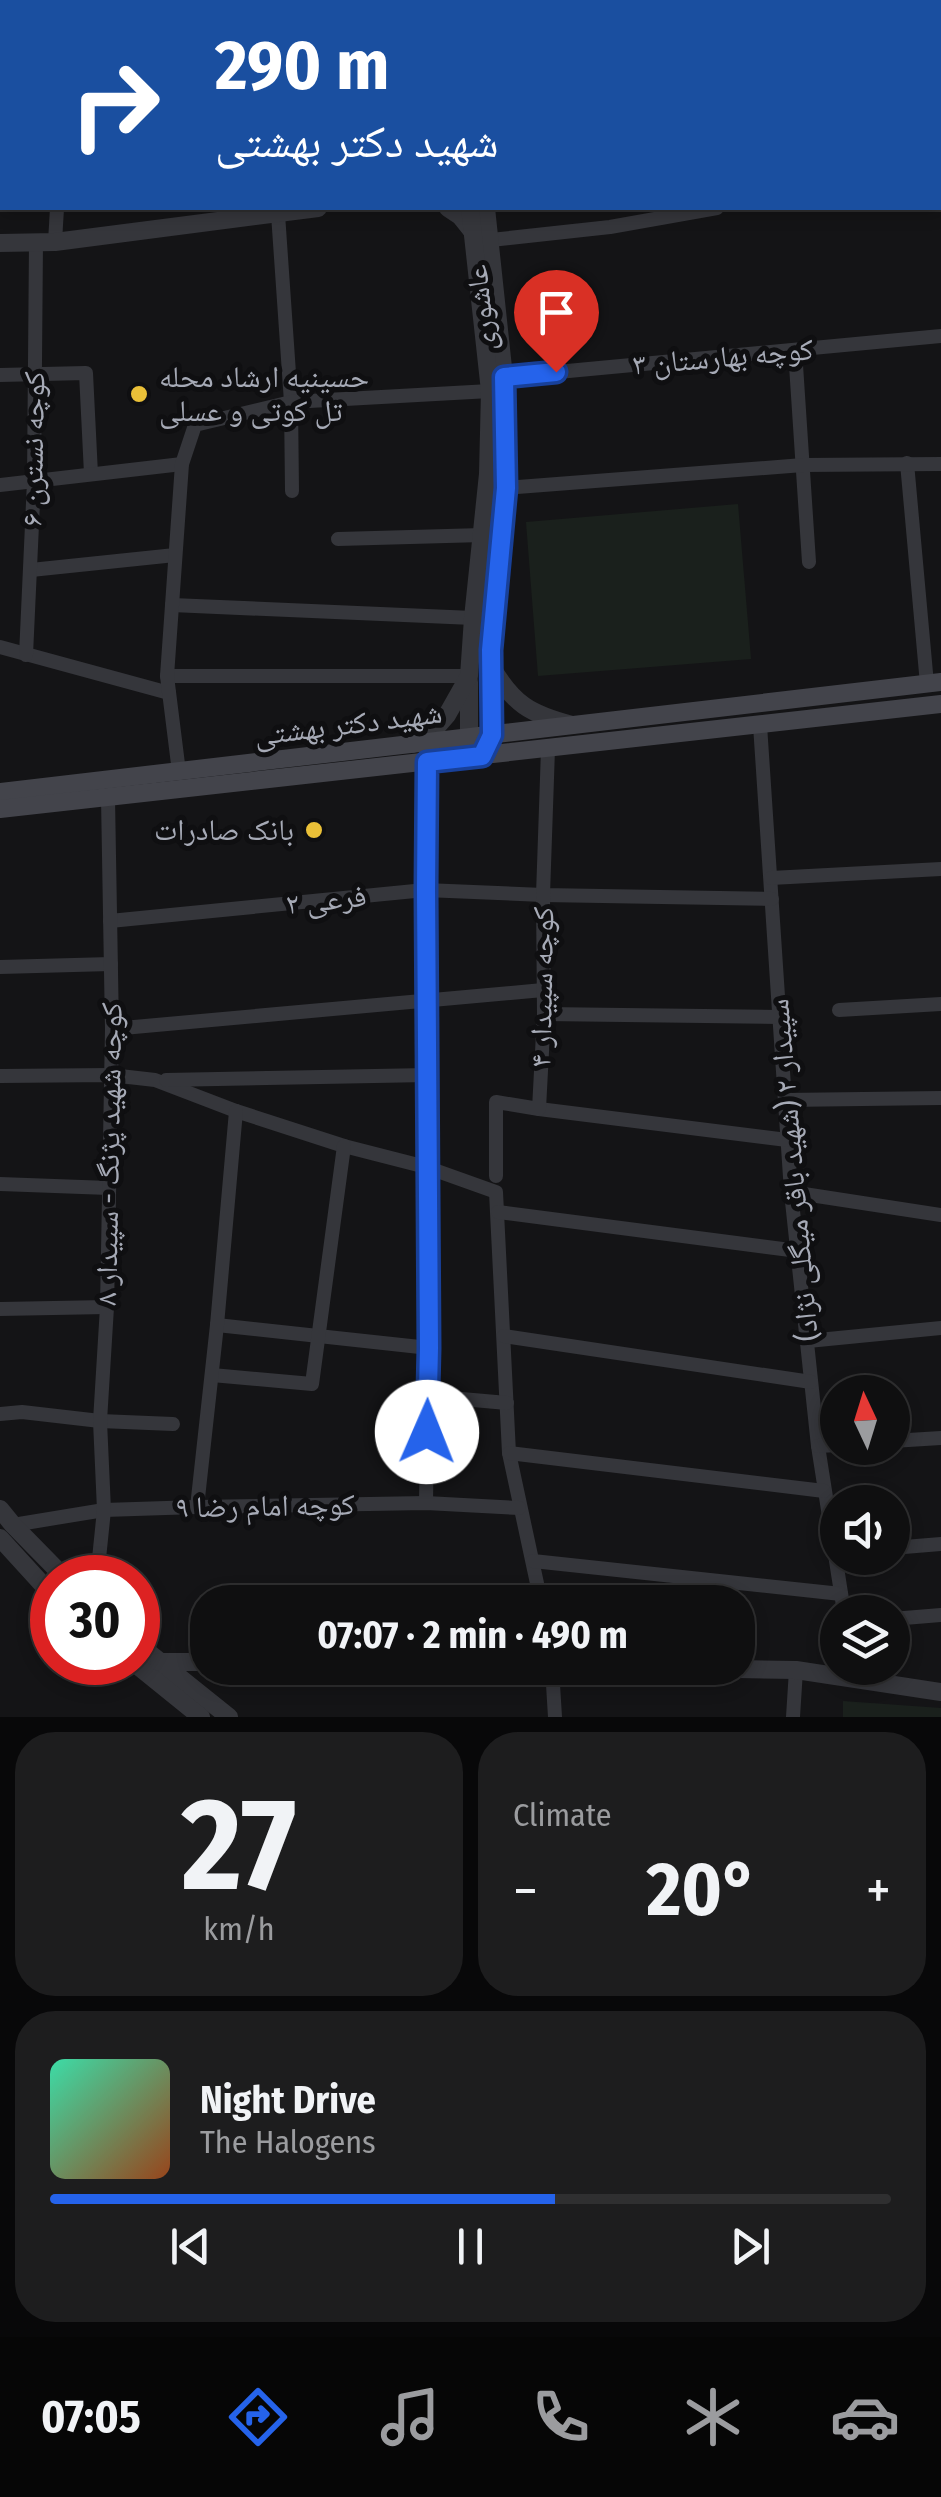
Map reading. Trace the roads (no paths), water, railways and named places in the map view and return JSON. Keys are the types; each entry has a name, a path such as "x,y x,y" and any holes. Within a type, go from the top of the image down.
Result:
{"main road":[{"name":"شهید دکتر بهشتی","path":"0,792 934,683"},
{"name":"شهید دکتر بهشتی","path":"0,809 941,704"}],"street":[{"name":"کوچه نسترن ۶","path":"26,655 34,481 34,374 45,242 57,210"},
{"path":"0,244 45,242 305,210"},
{"path":"451,210 482,236 610,227 706,210"},
{"name":"عاشوری","path":"471,210 482,236 504,377 506,488 491,658 492,735"},
{"name":"عاشوری","path":"412,744 447,716 469,676 488,474 490,391 482,236 486,210"},
{"path":"278,214 291,402 292,491"},
{"name":"کوچه بهارستان ۳","path":"504,377 941,336"},
{"path":"795,350 809,562"},
{"path":"0,375 86,373 92,474"},
{"path":"179,772 167,676 182,464 195,425 291,402 490,391"},
{"path":"907,463 934,683"},
{"path":"0,485 182,464"},
{"path":"506,488 803,465 941,464"},
{"path":"338,539 483,536"},
{"path":"31,570 175,555"},
{"path":"172,606 473,618"},
{"path":"0,647 169,693"},
{"path":"470,648 491,658 504,688 520,703 543,718 572,725"},
{"path":"167,676 469,676 469,737 482,756"},
{"name":"سپیدار ۲ (شهید باقر میگلی نژاد)","path":"760,725 791,1192 823,1485"},
{"path":"482,756 492,735"},
{"name":"کوچه سپیدار ۴","path":"537,1585 509,1453 496,1184 496,1102 539,1109 548,749"},
{"path":"426,1504 427,762"},
{"name":"کوچه شهید پژنگ - سپیدار ۸","path":"99,1555 104,1510 100,1420 107,1307 112,1030 108,798"},
{"path":"771,878 941,869"},
{"name":"فرعی ۲","path":"110,921 426,890 772,898"},
{"path":"0,966 111,964"},
{"path":"112,1030 543,990"},
{"path":"839,1010 941,1004"},
{"path":"544,1014 780,1018"},
{"path":"0,1076 110,1075 155,1080 428,1074"},
{"path":"155,1080 344,1146 496,1184"},
{"path":"785,1100 941,1098"},
{"path":"539,1109 787,1140"},
{"path":"198,1507 236,1111"},
{"path":"212,1375 312,1384 344,1146"},
{"path":"0,1184 109,1188"},
{"path":"791,1192 941,1215"},
{"path":"498,1212 798,1251"},
{"path":"0,1308 107,1307"},
{"path":"217,1325 429,1348"},
{"path":"808,1341 941,1328"},
{"path":"504,1336 812,1382"},
{"path":"428,1396 507,1402"},
{"path":"0,1414 22,1412 173,1424"},
{"path":"910,1440 941,1438"},
{"path":"509,1453 820,1491"},
{"name":"کوچه امام رضا ۹","path":"6,1531 104,1510 426,1504 519,1508"},
{"path":"0,1510 6,1531 30,1564"},
{"path":"6,1531 36,1555"},
{"path":"910,1547 941,1544"},
{"path":"533,1561 841,1594"},
{"name":"سپیدار ۲ (شهید باقر میگلی نژاد)","path":"839,1575 841,1594"},
{"path":"910,1618 941,1615"},
{"path":"160,1662 190,1662"},
{"path":"160,1663 229,1717"},
{"path":"755,1669 820,1672"},
{"path":"793,1717 796,1670"},
{"path":"160,1684 201,1717"},
{"path":"553,1685 555,1717"},
{"path":"906,1685 941,1692"}],"place":[{"name":"حسینیه ارشاد محله تل کوتی و عسلی","path":"139,394"},
{"name":"بانک صادرات","path":"314,830"}]}
